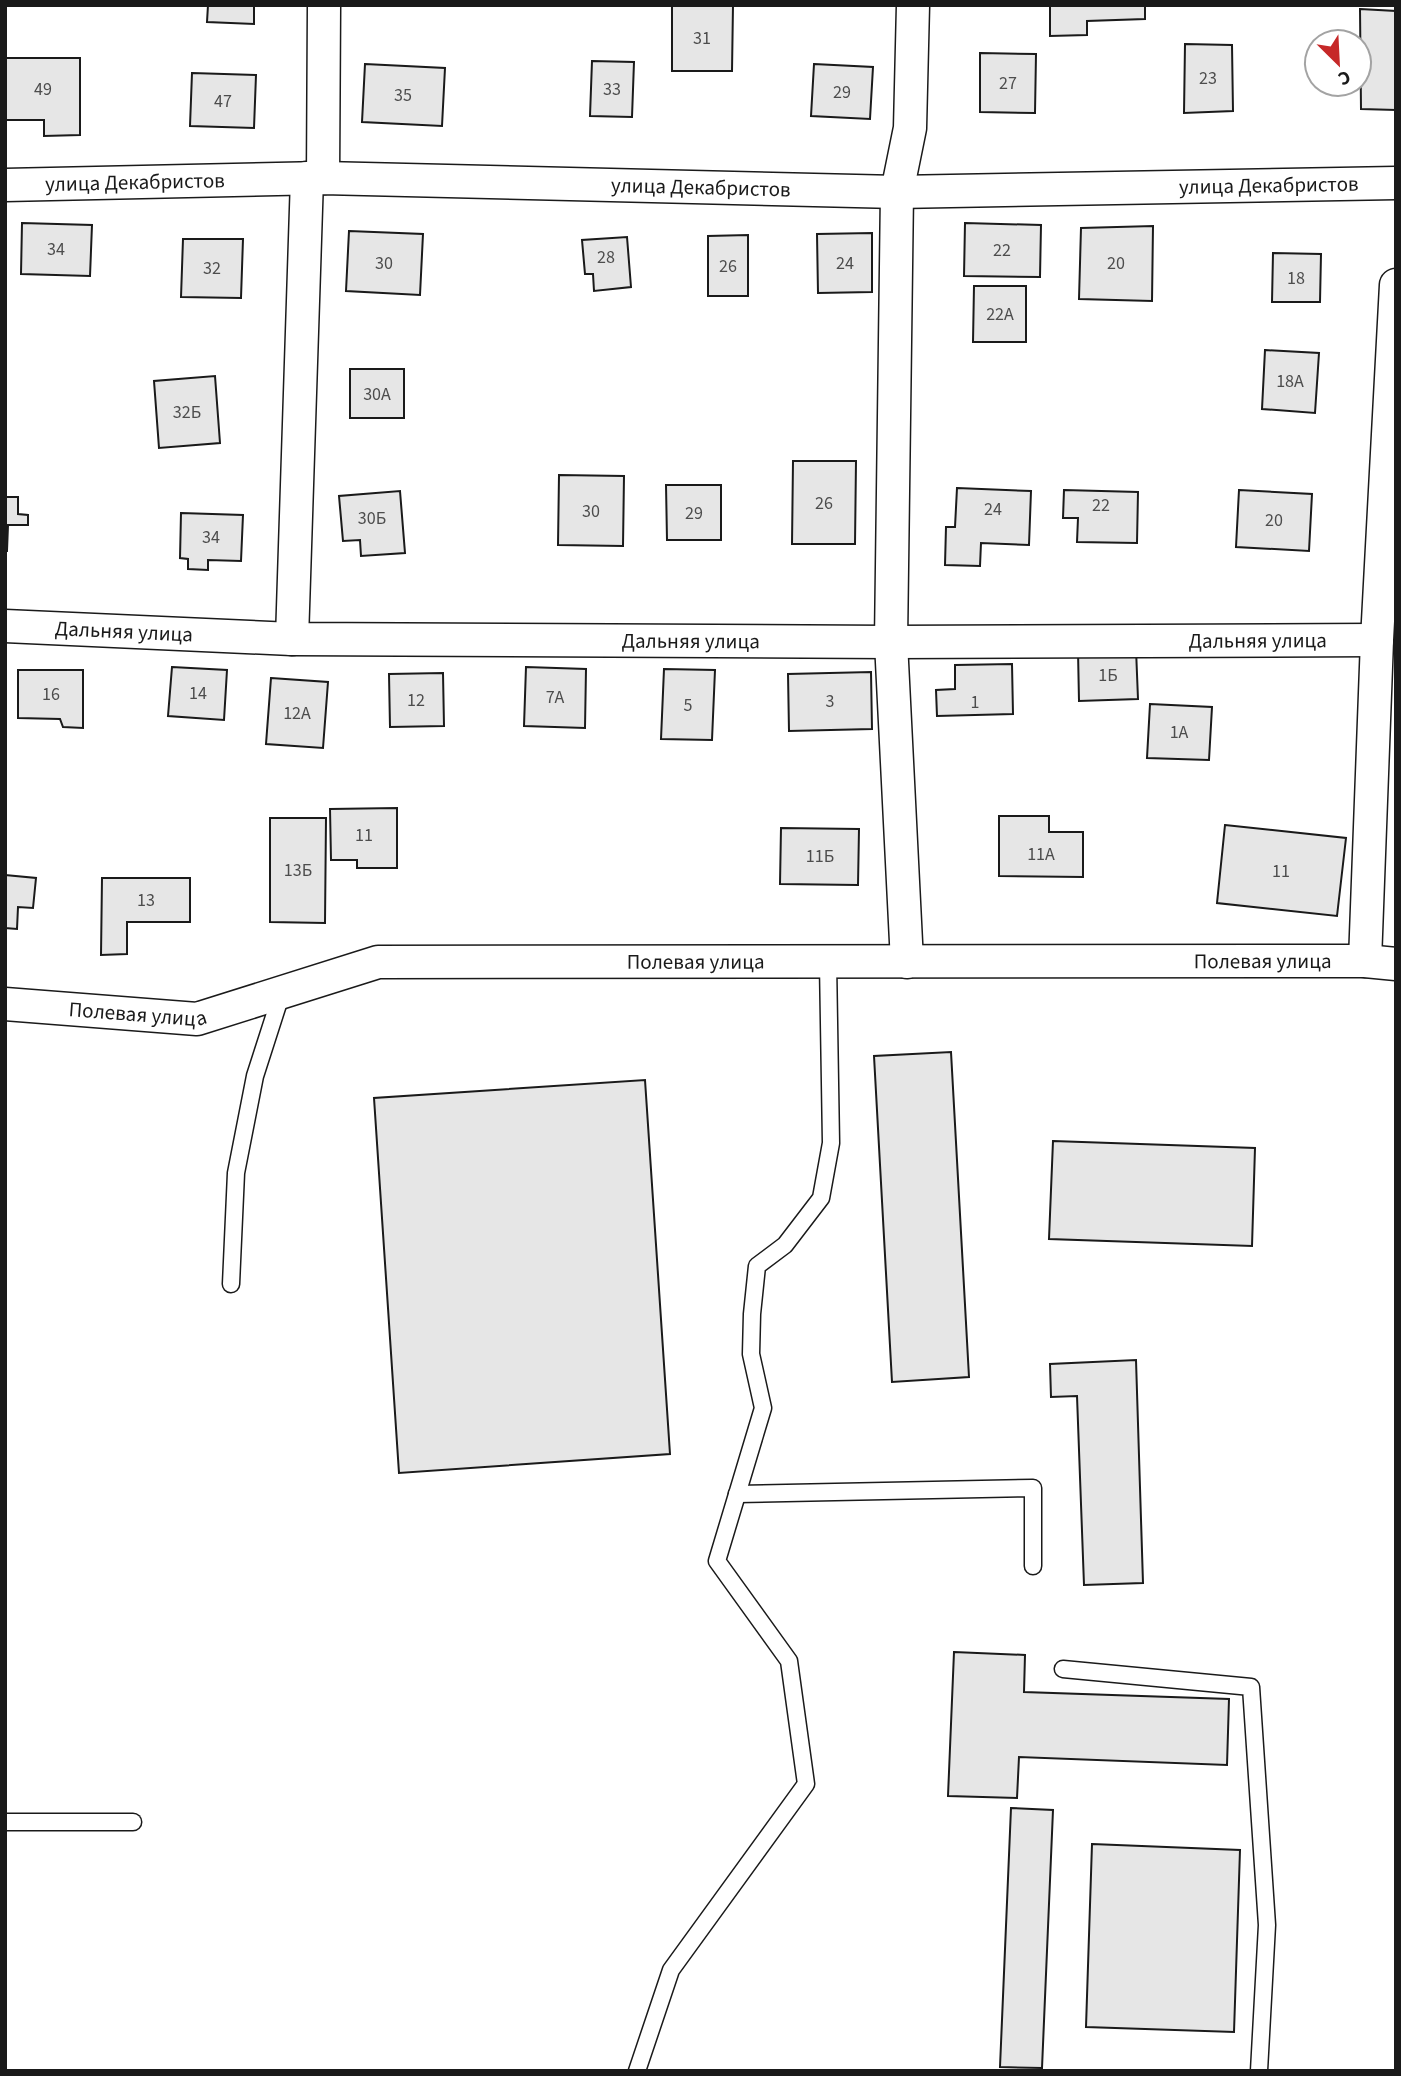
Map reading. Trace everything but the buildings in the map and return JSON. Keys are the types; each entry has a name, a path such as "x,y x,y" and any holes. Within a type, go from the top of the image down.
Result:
{"street":[{"path":"292,639 324,5"},
{"path":"907,962 891,642 897,192 911,128 913,5"},
{"name":"улица Декабристов","path":"5,185 315,178 897,192 1396,183"},
{"path":"1364,961 1377,640 1396,285"},
{"name":"Дальняя улица","path":"5,626 292,639 891,642 1377,640"},
{"name":"Полевая улица","path":"5,1004 197,1019 378,962 1364,961 1396,964"}],"lane":[{"path":"636,2071 671,1970 806,1784 789,1661 717,1561 763,1408 751,1354 757,1266 785,1245 821,1198 831,1143 828,962"},
{"path":"231,1284 236,1173 255,1076 282,992"},
{"path":"737,1494 1033,1488 1033,1566"},
{"path":"1063,1670 1251,1687 1267,1925 1259,2071"},
{"path":"5,1822 133,1822"}]}
